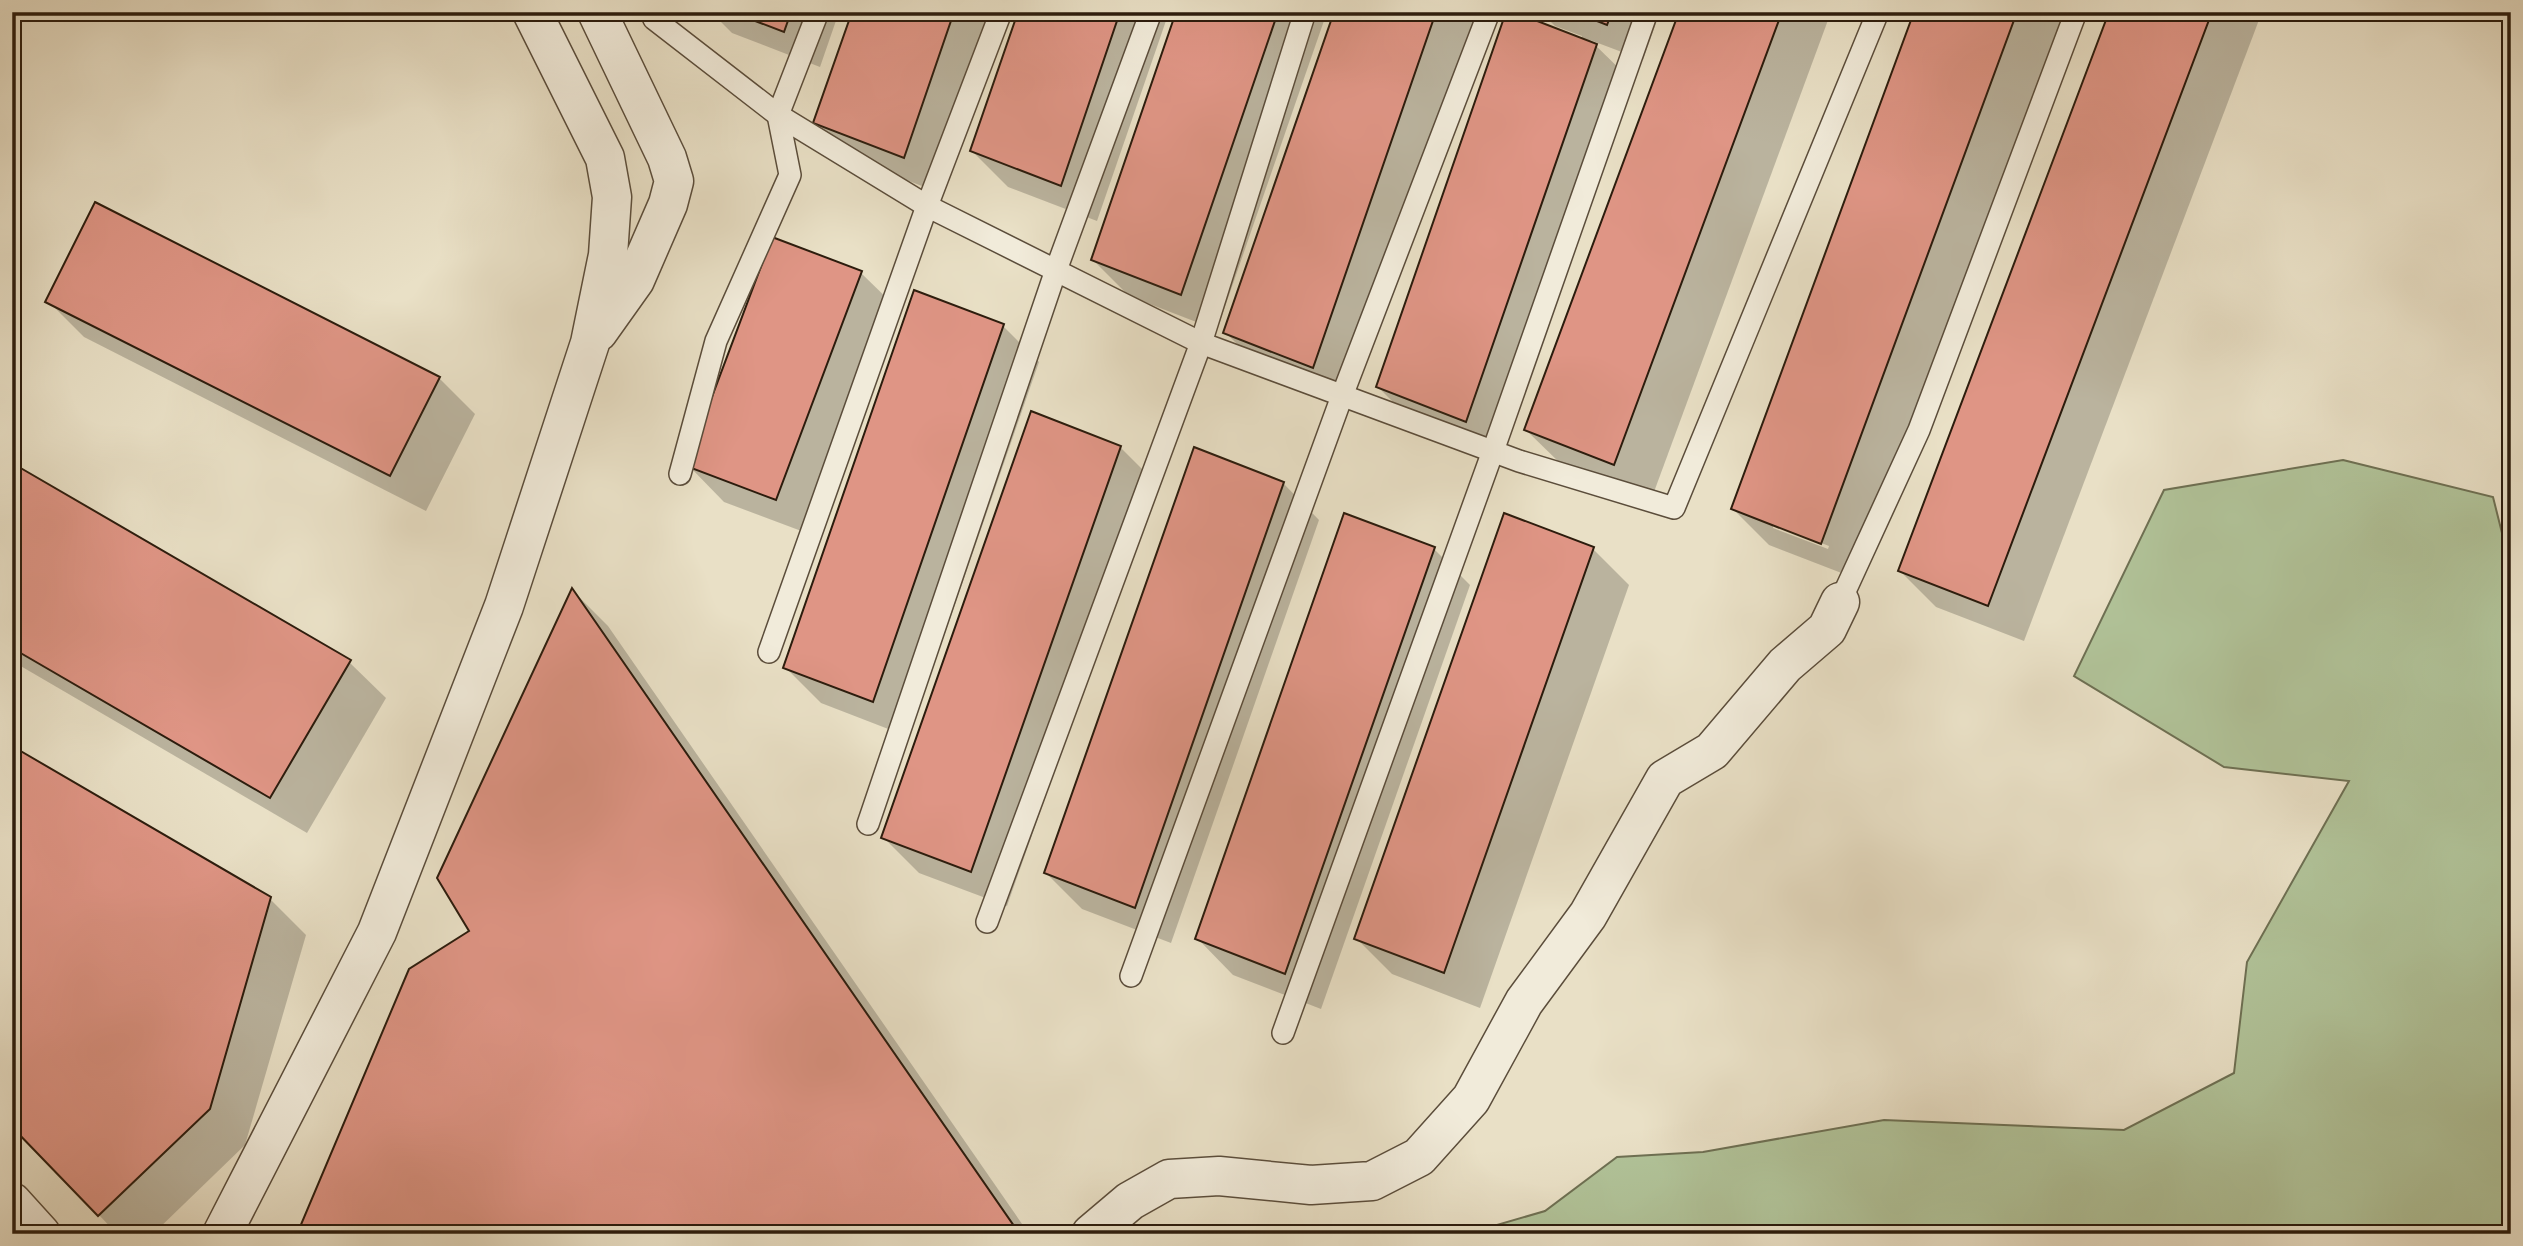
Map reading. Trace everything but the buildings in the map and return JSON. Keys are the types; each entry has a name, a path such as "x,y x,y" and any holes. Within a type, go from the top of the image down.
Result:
{"street":[{"path":"222,1234 377,932 504,606 590,342 608,255 612,197 605,158 532,12"},
{"path":"590,342 635,281 668,204 674,181 667,158 597,12"},
{"path":"1091,1234 1130,1201 1169,1180 1219,1176 1311,1185 1372,1181 1419,1157 1471,1099 1524,1002 1588,915 1665,779 1712,751 1785,665 1827,629 1840,602"},
{"path":"12,1202 41,1234"}],"lane":[{"path":"680,474 716,341 790,175 779,115 818,12"},
{"path":"769,652 927,206 1001,12"},
{"path":"868,824 1056,270 1151,12"},
{"path":"987,922 1201,343 1305,12"},
{"path":"1131,976 1342,396 1489,12"},
{"path":"1283,1033 1493,451 1647,12"},
{"path":"655,14 779,115 927,206 1201,343 1493,451 1674,509 1878,12"},
{"path":"1840,602 1919,430 2076,12"}],"green space":[{"path":"2343,460 2493,497 2511,569 2511,1234 1466,1234 1545,1211 1617,1157 1703,1152 1884,1120 2124,1130 2234,1073 2247,962 2349,781 2224,767 2074,676 2164,490"}]}
